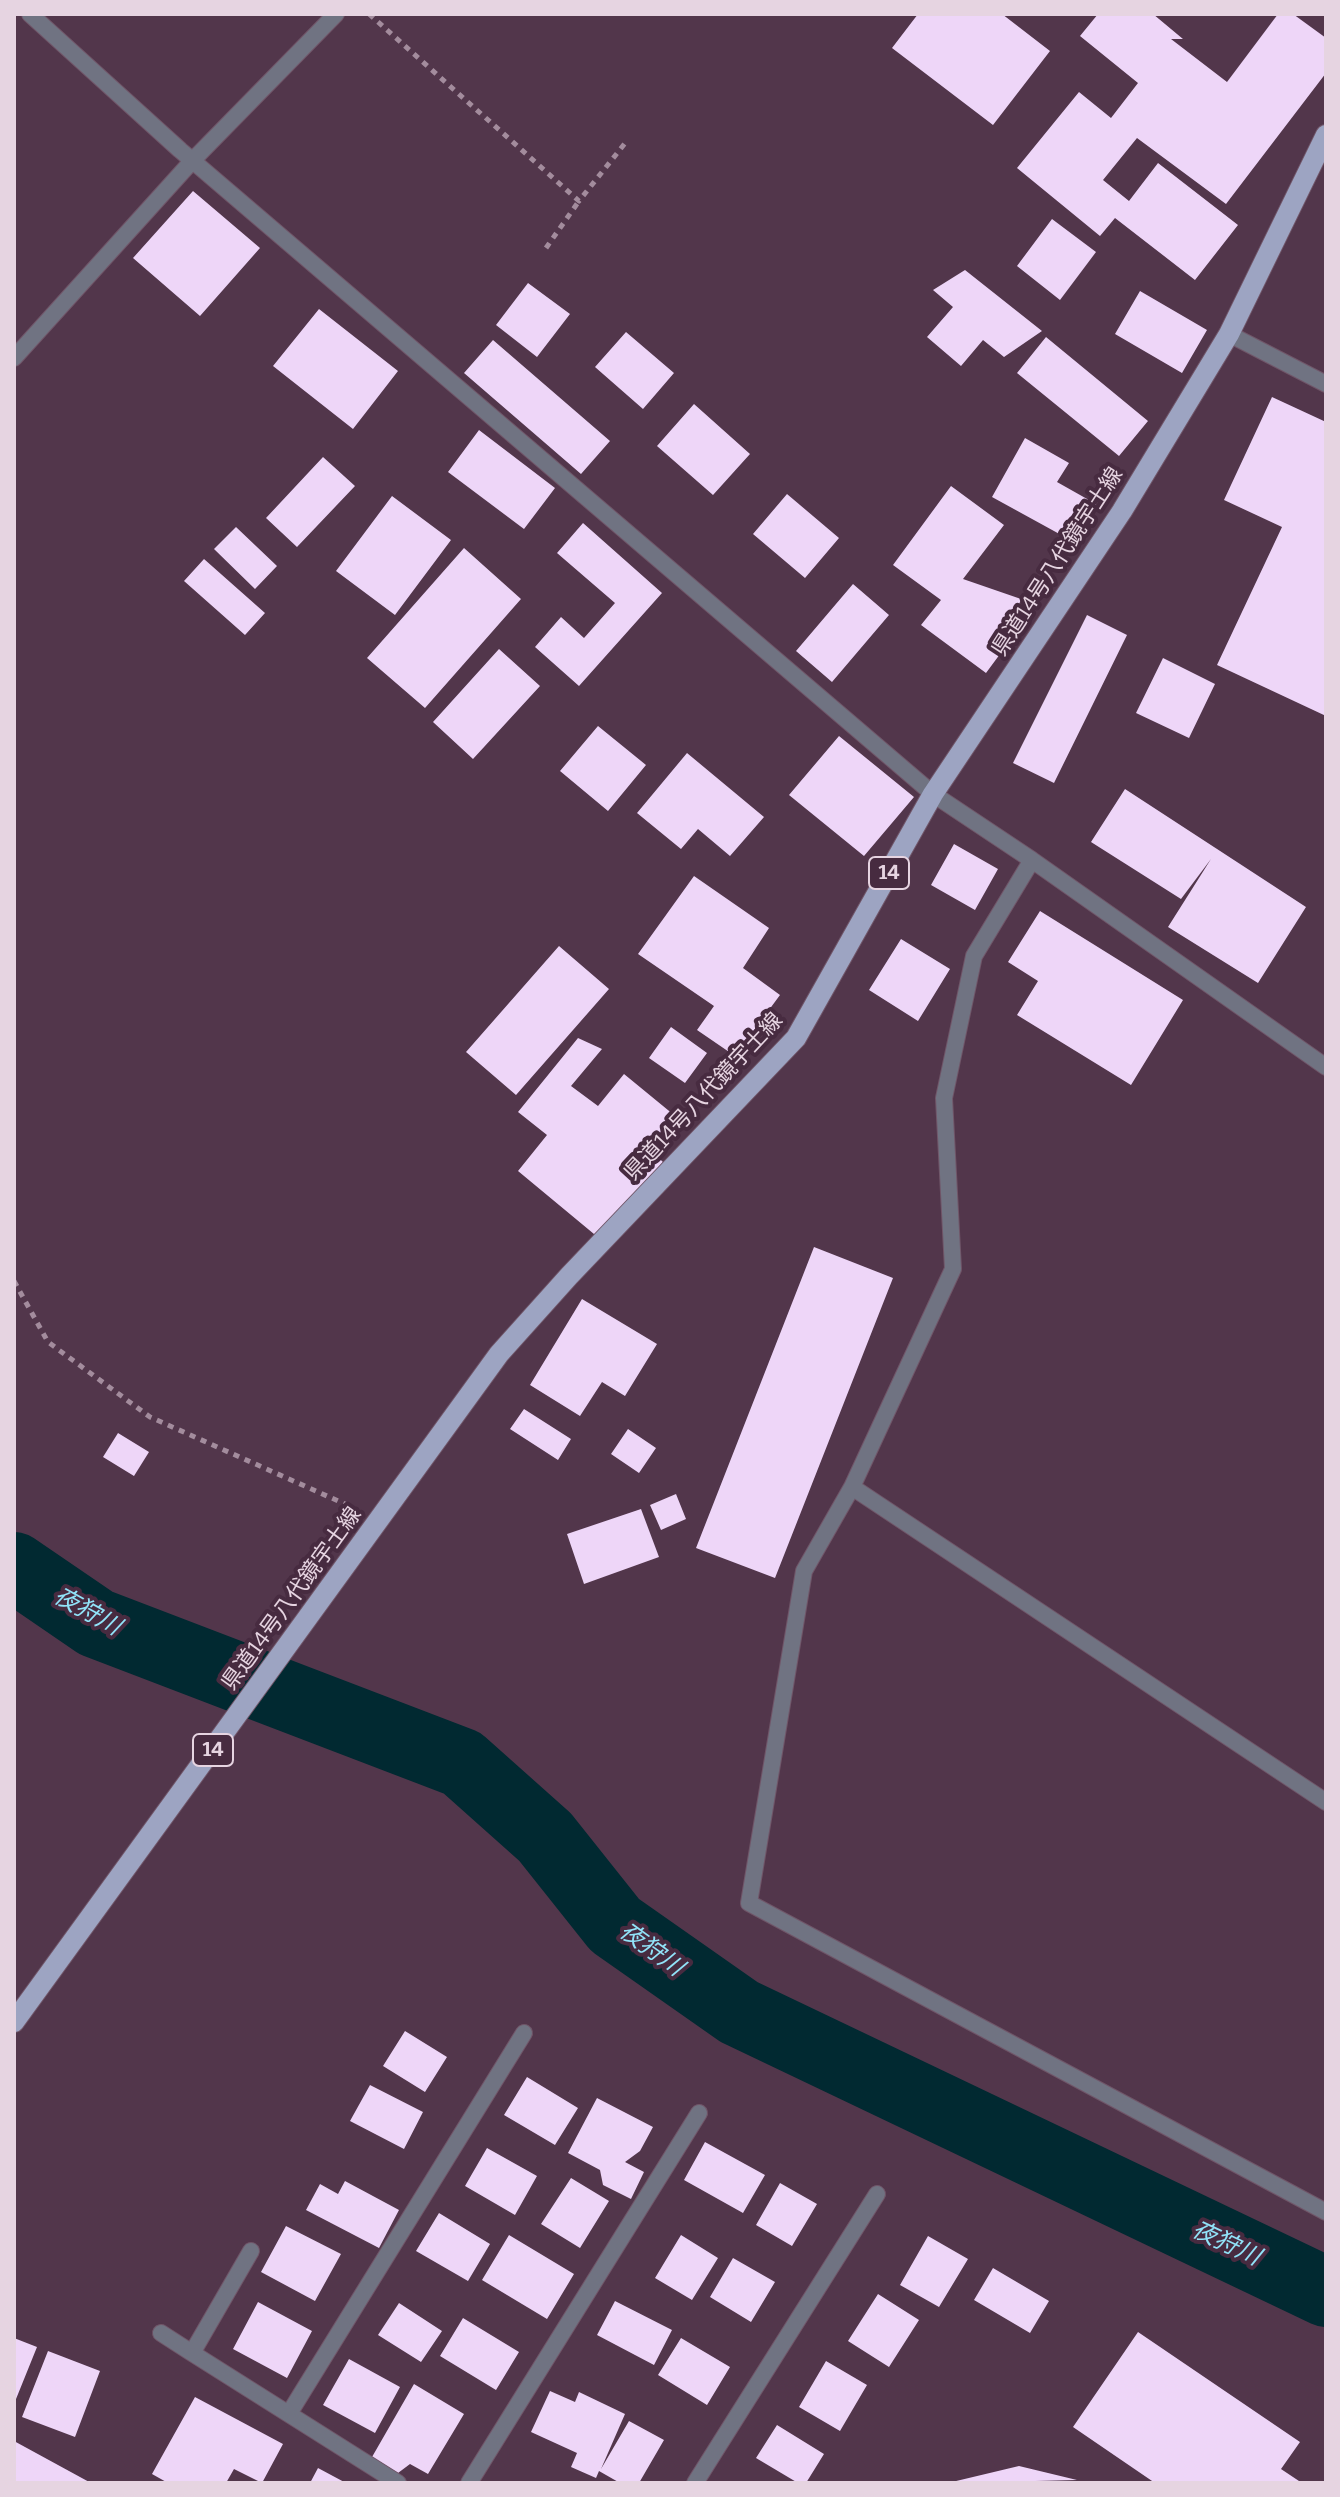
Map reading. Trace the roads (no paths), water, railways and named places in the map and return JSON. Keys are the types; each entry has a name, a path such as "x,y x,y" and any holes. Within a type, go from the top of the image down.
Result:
{"main road":[{"name":"県道14号八代鏡宇土線","path":"14,2022 499,1354 569,1276 796,1038 933,794 1122,511 1229,334 1326,135"}],"street":[{"path":"30,14 193,160 933,794 1326,1067"},
{"path":"14,358 193,160 336,14"},
{"path":"1229,334 1326,384"},
{"path":"1032,860 974,956 944,1098 953,1269 852,1487 804,1571 749,1903 1326,2212"},
{"path":"852,1487 1325,1798"},
{"path":"290,2412 524,2033"},
{"path":"469,2483 699,2113"},
{"path":"695,2483 877,2194"},
{"path":"192,2353 251,2251"},
{"path":"161,2333 398,2483"}],"waterway":[{"name":"夜狩川","path":"14,1567 96,1623 462,1763 545,1837 615,1925 739,2012 1326,2292"}]}
